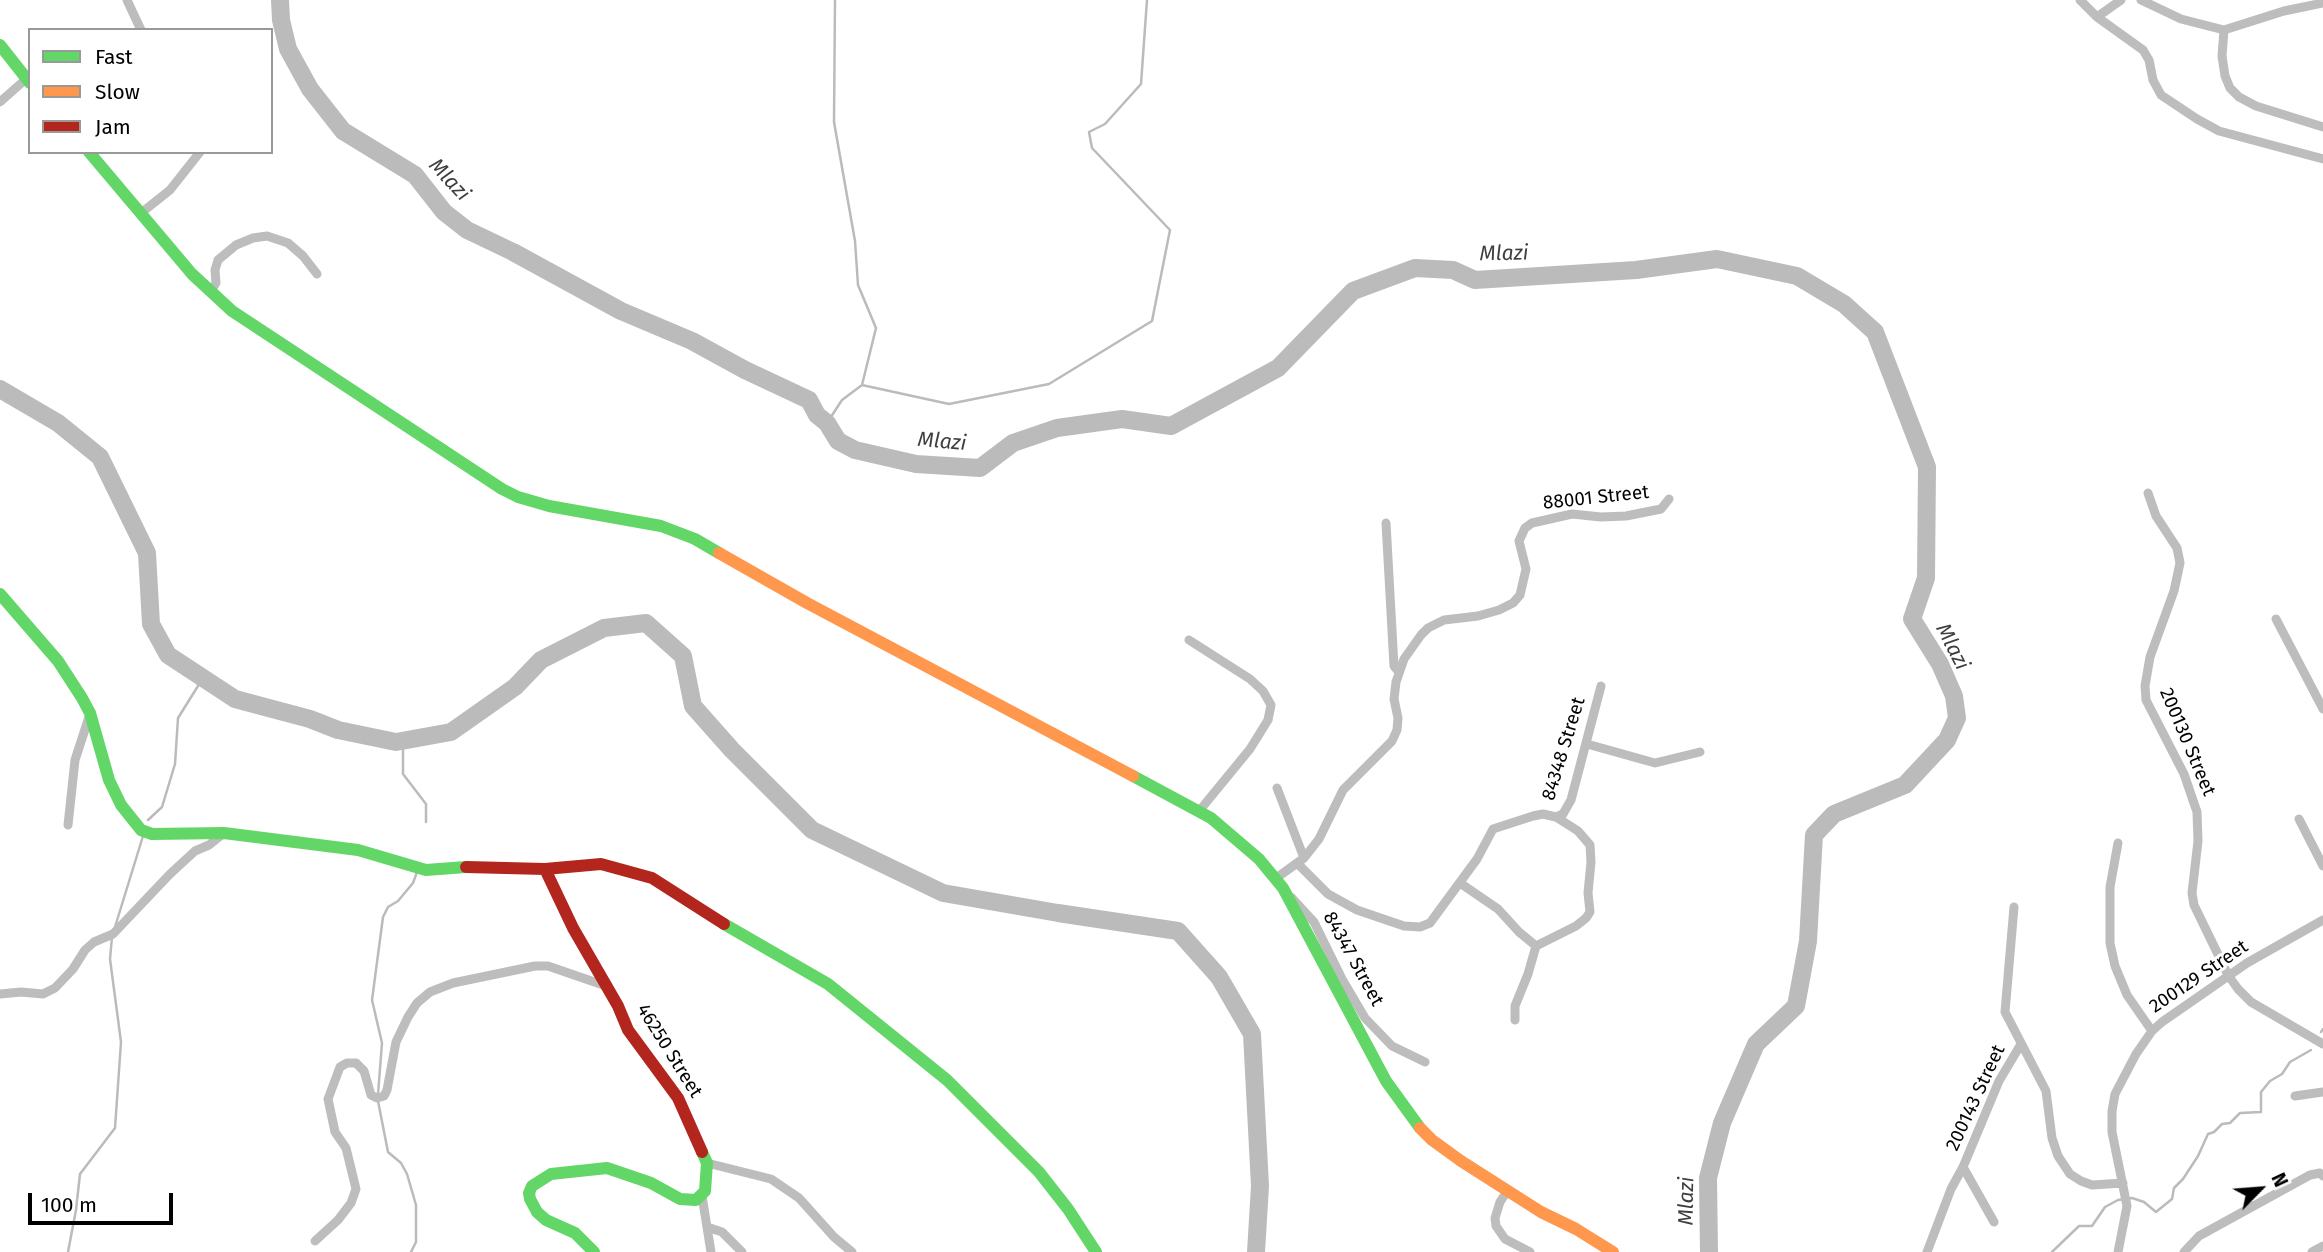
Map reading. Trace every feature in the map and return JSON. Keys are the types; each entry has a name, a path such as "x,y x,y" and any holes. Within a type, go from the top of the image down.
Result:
{"street":[{"path":"127,0 140,28"},
{"path":"2080,0 2097,17 2143,50 2161,95 2197,119 2219,131 2323,159"},
{"path":"2097,17 2121,0"},
{"path":"2141,0 2181,19 2224,30 2284,11 2323,4"},
{"path":"2224,30 2222,56 2225,76 2236,94 2256,106 2323,127"},
{"path":"0,45 28,81 0,102"},
{"path":"91,154 192,274 245,321 502,489 540,504 661,526 695,539 807,603 1200,810 1242,844 1279,883 1399,1103 1415,1123 1445,1150 1541,1212 1576,1228 1613,1252"},
{"path":"141,213 170,190 198,154"},
{"path":"211,292 216,283 215,270 218,260 236,245 253,238 267,236 288,243 317,274"},
{"name":"200130 Street","path":"2148,493 2156,516 2177,548 2180,563 2174,591 2150,657 2145,686 2146,700 2193,796 2197,812 2198,842 2192,893 2194,905 2228,975 2251,1002 2323,1044"},
{"name":"88001 Street","path":"1297,864 1319,839 1343,790 1392,741 1397,730 1398,718 1394,699 1399,671 1421,635 1435,623 1478,616 1513,603 1524,584 1526,569 1520,537 1525,528 1532,523 1572,514 1626,516 1661,509 1669,499"},
{"path":"1386,523 1394,666 1399,671"},
{"path":"0,594 31,634 58,661 90,713 109,780 121,805 141,830 152,834 224,833 358,850 426,870 484,866 545,869 601,864 652,878 707,914 828,984 947,1080 1039,1172 1068,1209 1096,1252"},
{"path":"2276,619 2323,709"},
{"path":"1189,640 1250,679 1263,691 1271,705 1268,720 1250,749 1200,810"},
{"name":"84348 Street","path":"1556,817 1563,814 1571,800 1601,686"},
{"path":"68,825 75,760 90,713"},
{"path":"1587,744 1656,763 1700,752"},
{"path":"1278,788 1297,864 1279,883"},
{"name":"84348 Street","path":"1297,864 1317,885 1357,910 1404,926 1420,927 1430,923 1460,883 1493,829 1543,814 1556,817 1578,831 1590,845 1590,912 1576,926 1536,946"},
{"path":"2299,819 2323,866"},
{"path":"0,994 43,994 55,988 73,969 85,950 94,942 113,934 170,874 195,852 224,833"},
{"path":"2118,843 2110,887 2110,943 2115,966 2127,995 2151,1031"},
{"name":"46250 Street","path":"545,869 628,1030 678,1098 707,1163"},
{"name":"84347 Street","path":"1279,883 1314,922 1365,1018 1392,1046 1425,1062"},
{"path":"1460,883 1498,909 1510,924 1536,946 1515,1006 1515,1020"},
{"path":"2014,907 2005,1012 2046,1091 2052,1138 2058,1156 2065,1167 2081,1181 2092,1185 2123,1187"},
{"name":"200129 Street","path":"2118,1252 2127,1206 2112,1132 2115,1094 2124,1074 2151,1031 2228,975 2323,920"},
{"path":"315,1241 338,1220 351,1203 356,1189 346,1148 335,1132 328,1099 340,1067 347,1063 356,1063 365,1071 371,1094 377,1098 384,1097 396,1042 408,1017 417,1003 453,983 535,966 548,966 606,986"},
{"name":"200143 Street","path":"1927,1252 1951,1189 1999,1081 2021,1044"},
{"path":"2295,1096 2323,1091"},
{"path":"710,1252 702,1196 707,1184 707,1163 771,1179 799,1198 834,1237 852,1252"},
{"name":"200143 Street","path":"1963,1167 1994,1222"},
{"path":"594,1252 575,1233 546,1220 537,1212 530,1199 532,1186 551,1174 607,1168 639,1178 680,1199 689,1201 702,1196"},
{"path":"2184,1252 2199,1236 2310,1175 2320,1173 2323,1176"},
{"path":"1508,1190 1500,1202 1495,1218 1496,1226 1505,1239 1530,1252"},
{"path":"707,1227 722,1232 742,1252"},
{"path":"2312,1252 2323,1246"}],"waterway":[{"name":"Mlazi","path":"280,0 281,20 288,49 310,89 343,131 415,175 444,212 467,230 621,311 692,341 809,400 817,415 827,423 838,441 855,450 916,464 980,468 1013,443 1057,428 1122,419 1171,426 1278,368 1353,291 1415,268 1453,270 1475,280 1636,270 1717,259 1797,276 1844,304 1875,332 1927,467 1926,578 1912,619 1940,664 1954,696 1957,718 1947,740 1905,785 1834,814 1814,835 1808,941 1796,1006 1756,1044 1722,1123 1708,1178 1709,1252"},
{"path":"827,423 842,400 862,385 876,328 858,285 855,241 834,122 835,0"},
{"path":"862,385 949,404 1049,384 1152,321 1170,230 1092,148 1089,132 1105,124 1141,84 1147,0"},
{"path":"0,389 58,423 100,457 147,553 151,624 168,655 235,699 310,719 338,730 396,742 451,732 515,687 541,660 604,628 646,623 683,656 693,706 732,750 812,830 943,893 1178,931 1219,977 1252,1034 1260,1186 1256,1252"},
{"path":"148,820 162,807 175,764 178,718 203,678"},
{"path":"403,740 403,774 426,804 426,822"},
{"path":"115,927 143,836"},
{"path":"378,1094 382,1043 372,1000 383,917 388,907 398,901 413,883 417,872"},
{"path":"68,1252 80,1174 115,1128 121,1042 110,959 112,937"},
{"path":"2052,1252 2079,1226 2092,1226 2105,1207 2118,1200 2132,1198 2144,1202 2156,1212 2172,1199 2174,1188 2198,1156 2208,1134 2222,1124 2230,1123 2240,1113 2261,1112 2261,1092 2270,1081 2282,1074 2290,1062 2311,1050"},
{"path":"378,1101 388,1152 401,1163 407,1174 416,1205 416,1242 411,1252"}],"traffic: fast":[{"path":"0,45 28,80"},
{"path":"91,154 192,274 232,311 502,489 549,506 661,526 695,539 719,553"},
{"path":"0,594 58,661 82,698 90,713 109,780 121,805 141,830 152,834 224,833 358,850 426,870 466,867"},
{"path":"1133,776 1211,818 1259,859 1283,888 1386,1081 1420,1128"},
{"path":"724,924 828,984 947,1080 1039,1172 1068,1209 1096,1252"},
{"path":"594,1252 575,1233 546,1220 537,1212 530,1199 532,1186 551,1174 607,1168 651,1183 680,1199 696,1200 705,1191 707,1163 702,1152"}],"traffic: slow":[{"path":"719,553 807,603 1133,776"},
{"path":"1420,1128 1461,1161 1541,1212 1576,1229 1613,1252"}],"traffic: jam":[{"path":"466,867 545,869 601,864 652,878 724,924"},
{"path":"545,869 573,928 618,1006 628,1030 678,1098 702,1152"}]}
